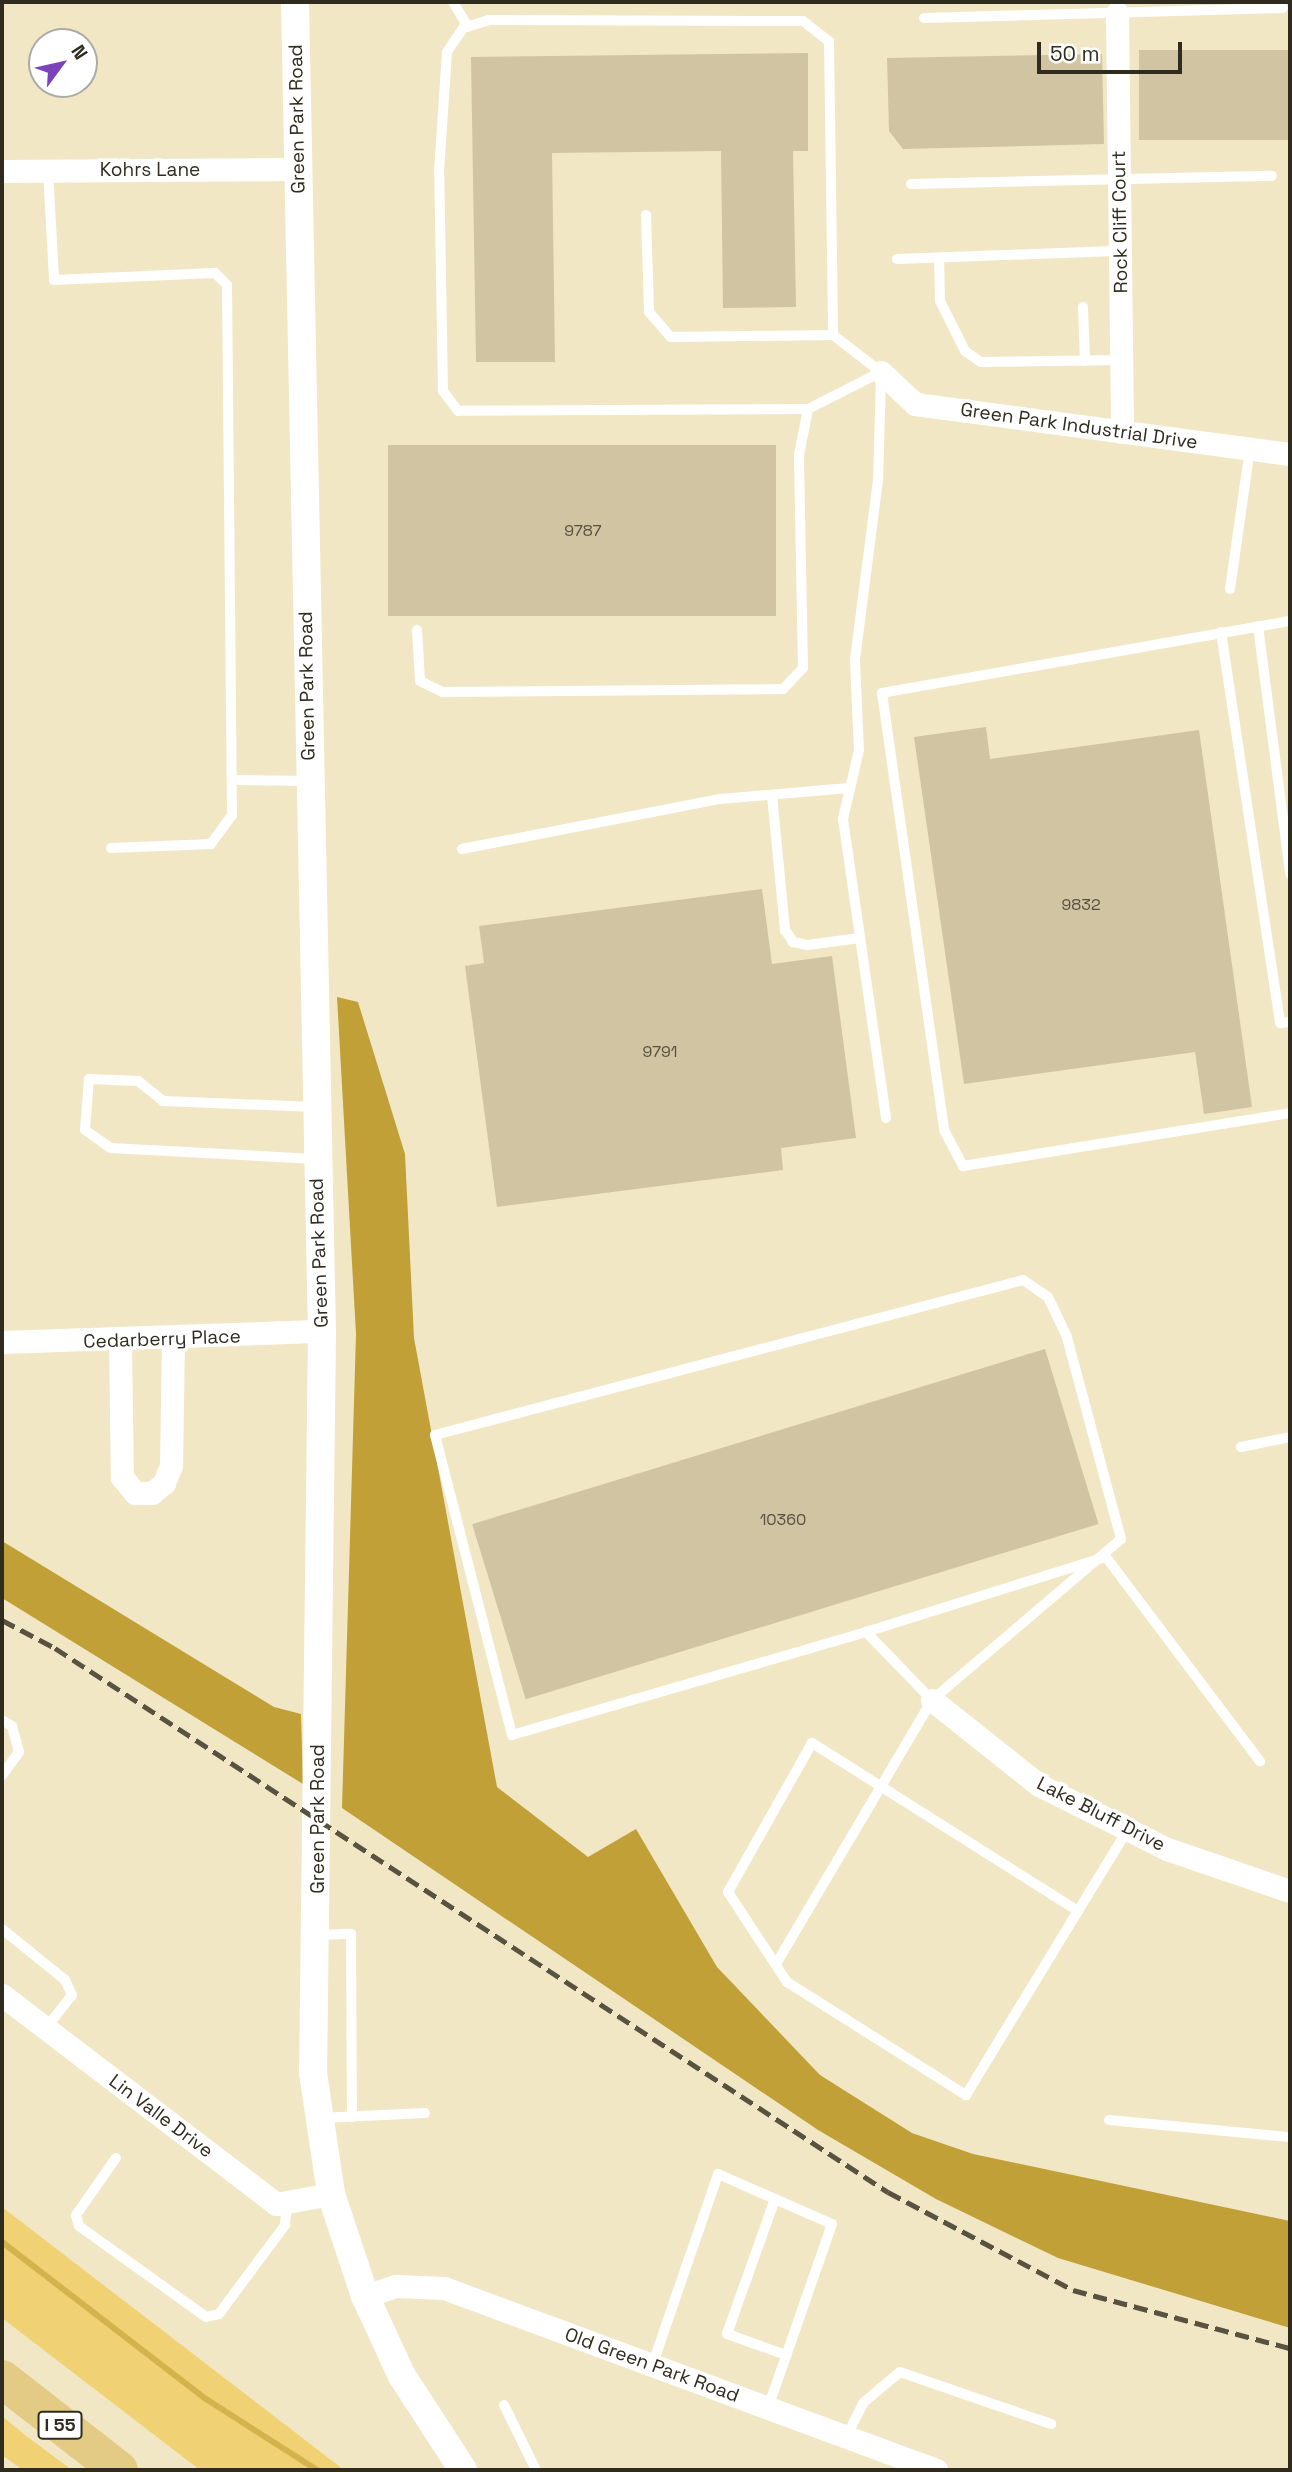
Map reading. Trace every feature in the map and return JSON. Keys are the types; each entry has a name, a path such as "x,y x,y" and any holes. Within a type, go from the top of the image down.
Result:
{"highway":[{"name":"I 55","path":"2,2379 119,2470"}],"street":[{"name":"Green Park Road","path":"295,2 315,1159 322,1331 317,2118 331,2194 365,2296 402,2376 463,2470"},
{"name":"Rock Cliff Court","path":"1117,13 1122,432"},
{"name":"Kohrs Lane","path":"2,171 298,169"},
{"name":"Green Park Industrial Drive","path":"881,372 915,404 1290,454"},
{"name":"Cedarberry Place","path":"2,1342 120,1342 173,1336 322,1331"},
{"path":"120,1342 122,1477 135,1493 152,1493 164,1483 171,1465 173,1336"},
{"name":"Lake Bluff Drive","path":"932,1700 1038,1785 1128,1829 1290,1891"},
{"name":"Lin Valle Drive","path":"2,1994 276,2204 287,2203"},
{"path":"287,2203 331,2194"},
{"name":"Old Green Park Road","path":"365,2296 396,2286 444,2288 936,2470"}],"lane":[{"path":"453,2 468,27"},
{"path":"923,18 1283,8"},
{"path":"833,335 829,41 803,21 489,20 468,27 447,52 439,172 443,391 458,411 808,409 881,372"},
{"path":"48,171 54,280 215,273 227,285 235,780 232,815 211,844 111,848"},
{"path":"911,184 1272,176"},
{"path":"646,215 649,312 671,337 833,335 881,372"},
{"path":"897,259 1120,251"},
{"path":"939,258 940,301 972,357 987,364 1121,360"},
{"path":"1083,306 1085,361"},
{"path":"881,372 877,480 855,660 859,750 844,819 886,1118"},
{"path":"417,630 420,681 443,692 783,689 803,668 799,455 808,409"},
{"path":"1230,589 1250,449"},
{"path":"1290,621 882,693 944,1130 963,1166 1290,1113"},
{"path":"1258,626 1290,874"},
{"path":"1221,632 1280,1023 1290,1022"},
{"path":"235,780 308,780"},
{"path":"462,849 720,799 849,788"},
{"path":"772,795 785,930 793,942 807,945 860,938"},
{"path":"314,1107 163,1101 138,1081 89,1079 85,1130 111,1148 315,1159"},
{"path":"776,1964 932,1700 1106,1557 1121,1539 1118,1509 1067,1337 1048,1297 1023,1280 435,1435 512,1735 866,1632 1106,1557"},
{"path":"1241,1447 1290,1437"},
{"path":"1106,1557 1260,1761"},
{"path":"866,1632 932,1700"},
{"path":"2,1720 12,1726 19,1752 2,1775"},
{"path":"1078,1911 812,1743 728,1892 787,1982 966,2095 1128,1829"},
{"path":"2,1929 68,1987 72,1994 46,2028"},
{"path":"317,1935 351,1934 352,2117"},
{"path":"317,2118 425,2113"},
{"path":"1109,2120 1290,2137"},
{"path":"116,2158 76,2215 79,2225 206,2317 219,2314 285,2225 287,2203"},
{"path":"652,2366 718,2174 832,2224 768,2408"},
{"path":"775,2199 727,2334 786,2356"},
{"path":"846,2437 863,2403 900,2372 1051,2424"},
{"path":"504,2405 536,2470"}],"shaded area":[{"path":"337,997 358,1002 405,1154 414,1338 497,1787 588,1857 636,1829 717,1967 820,2075 912,2133 973,2154 1290,2221 1290,2328 1058,2258 936,2199 818,2130 342,1808 356,1334"},
{"path":"2,1541 274,1707 301,1714 303,1784 2,1598"},
{"path":"2,2207 344,2470 200,2470 2,2318"},
{"path":"2,2416 72,2470 23,2470 2,2455"}],"building":[{"path":"1139,50 1290,50 1290,140 1139,140"},
{"path":"808,53 808,151 793,151 796,307 723,308 721,151 552,153 555,362 476,362 471,57"},
{"path":"1102,54 1104,144 903,149 889,131 887,58"},
{"path":"388,445 776,445 776,616 388,616"},
{"path":"986,727 990,759 1199,730 1252,1107 1204,1114 1195,1052 964,1084 914,737"},
{"path":"762,889 772,964 832,956 856,1138 781,1148 783,1170 497,1207 465,966 484,963 479,926"},
{"path":"1045,1349 1099,1524 526,1699 472,1524"}],"waterway":[{"path":"2,2242 206,2399 317,2470"}],"railway":[{"path":"2,1620 55,1648 888,2192 1073,2290 1290,2348"}]}
